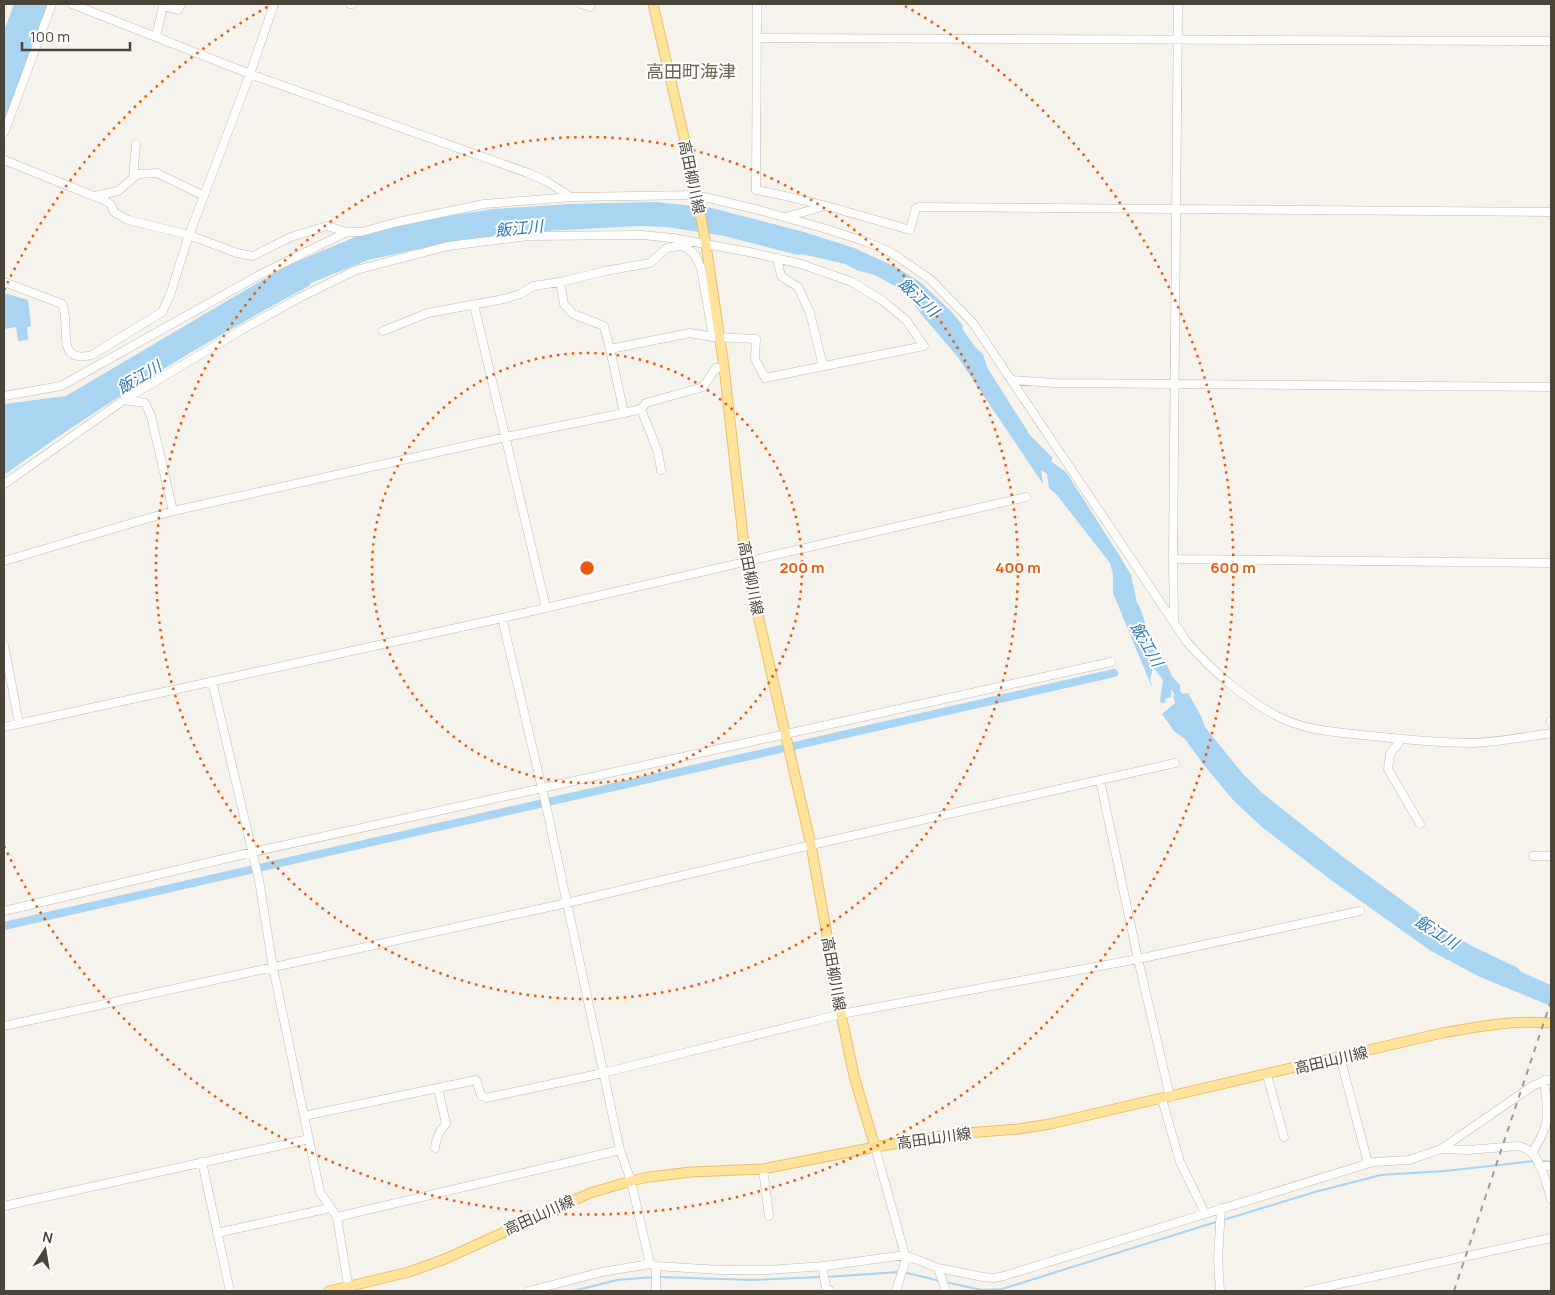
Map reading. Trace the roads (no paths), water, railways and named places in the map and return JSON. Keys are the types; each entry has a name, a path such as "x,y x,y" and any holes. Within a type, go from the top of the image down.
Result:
{"main road":[{"name":"高田柳川線","path":"653,4 697,197 706,245 717,337 724,367 746,563 811,845 854,1076 875,1147"},
{"name":"高田山川線","path":"329,1291 349,1289 409,1272 445,1259 590,1192 649,1177 691,1172 763,1169 954,1134 1018,1129 1050,1124 1442,1033 1501,1023 1525,1021 1551,1023"}],"street":[{"path":"4,133 52,4"},
{"path":"72,4 250,74 528,173 546,181 572,197"},
{"path":"156,37 163,6 178,10 181,4"},
{"path":"4,282 62,304 65,310 66,344 76,356 83,357 92,354 162,312 170,295 189,235 250,74 274,4"},
{"path":"581,4 590,7"},
{"path":"757,4 756,190 826,206 910,230 916,208 919,207 1551,212"},
{"path":"1174,621 1178,4"},
{"path":"757,38 1551,41"},
{"path":"133,178 136,144"},
{"path":"4,160 106,201 114,212 128,220 189,235 237,254 253,256 291,237 327,226 347,232 361,232 398,222 484,204 572,197 697,197 786,217 867,242 892,253 930,279 973,323 1187,642 1212,668 1259,706 1279,717 1304,727 1322,731 1401,740 1474,742 1551,733"},
{"path":"93,196 118,191 138,174 157,173 204,196"},
{"path":"786,217 826,206"},
{"path":"4,396 61,386 262,274 347,232"},
{"path":"4,484 124,400 299,298 356,270 448,246 528,236 642,235 673,238 777,258 801,264 852,282 883,301 906,320 924,346 765,378 756,358 756,339 717,337 690,333 610,349"},
{"path":"384,331 428,313 504,299 520,294 533,286 650,263 667,248 677,246 686,248 694,255 701,268 717,337"},
{"path":"777,258 781,276 798,287 810,313 823,366"},
{"path":"560,282 564,304 573,314 604,326 624,414"},
{"path":"474,305 546,608"},
{"path":"4,561 173,511 506,437 624,414 641,409 646,403 703,387 716,368 724,367"},
{"path":"1013,380 1054,383 1551,387"},
{"path":"124,400 145,403 151,416 173,511"},
{"path":"641,409 658,452 661,470"},
{"path":"4,727 502,618 1026,497"},
{"path":"1173,559 1551,564"},
{"path":"502,618 547,810 620,1150 631,1181 653,1265 656,1291"},
{"path":"4,645 19,723"},
{"path":"4,912 1111,662"},
{"path":"212,681 254,855 273,968 320,1192 337,1217 349,1289"},
{"path":"1401,740 1390,754 1388,769 1420,824"},
{"path":"4,1026 567,903 1175,762"},
{"path":"1100,780 1180,1162 1205,1213"},
{"path":"1533,856 1551,856"},
{"path":"304,1116 476,1080 481,1094 486,1098 603,1072 841,1014 1138,959 1360,911"},
{"path":"1340,1057 1368,1163"},
{"path":"1267,1075 1284,1137"},
{"path":"529,1291 602,1272 653,1265 720,1270 768,1270 906,1256 938,1268 982,1277 1004,1276 1368,1163 1418,1158 1441,1150 1534,1085 1547,1080 1548,1120 1544,1134 1532,1153"},
{"path":"435,1148 435,1141 446,1124 438,1088"},
{"path":"4,1206 309,1139"},
{"path":"875,1147 906,1256 896,1291"},
{"path":"1441,1150 1524,1147 1532,1153 1540,1166 1551,1199"},
{"path":"337,1217 620,1150"},
{"path":"202,1162 230,1291"},
{"path":"1540,1166 1551,1166"},
{"path":"763,1169 769,1216"},
{"path":"217,1233 330,1208"},
{"path":"1220,1291 1218,1259 1221,1208"},
{"path":"1307,1291 1551,1238"},
{"path":"822,1266 826,1287 830,1291"},
{"path":"938,1268 946,1291"}],"water":[{"path":"14,4 48,4 4,129 4,31"},
{"name":"飯江川","path":"656,202 712,208 804,232 854,248 896,267 920,282 951,311 963,326 962,328 975,347 983,354 988,369 1030,435 1052,457 1052,462 1066,472 1131,575 1137,603 1149,634 1162,654 1172,676 1180,685 1180,691 1183,694 1188,693 1205,727 1243,774 1261,792 1343,857 1422,915 1470,945 1518,968 1521,972 1551,985 1551,1006 1480,977 1431,951 1331,880 1262,827 1234,801 1185,739 1174,731 1162,714 1175,703 1173,694 1177,698 1171,689 1171,697 1165,699 1166,702 1161,703 1163,680 1153,667 1150,680 1151,685 1113,593 1113,575 1110,563 1057,495 1049,488 1047,474 1041,470 1043,484 957,356 921,314 911,299 900,289 875,275 859,271 845,264 802,254 798,255 724,236 667,227 638,226 527,232 446,243 368,260 311,283 309,286 153,375 77,424 4,475 4,404 66,396 286,266 360,235 424,220 493,209 570,204"},
{"path":"4,293 28,300 31,326 27,327 28,340 18,341 16,327 4,329"}],"waterway":[{"path":"4,926 1114,673"},
{"path":"1223,1220 1315,1192 1381,1175 1445,1171 1534,1161"},
{"path":"1541,1161 1551,1162"},
{"path":"945,1282 982,1290 1002,1289 1219,1221"},
{"path":"826,1277 899,1272"},
{"path":"903,1272 940,1281"},
{"path":"573,1291 617,1280 654,1277"},
{"path":"659,1277 751,1280 821,1277"}],"railway":[{"path":"1454,1291 1551,1001"}],"district":[{"name":"高田町海津","path":"691,71"}]}
